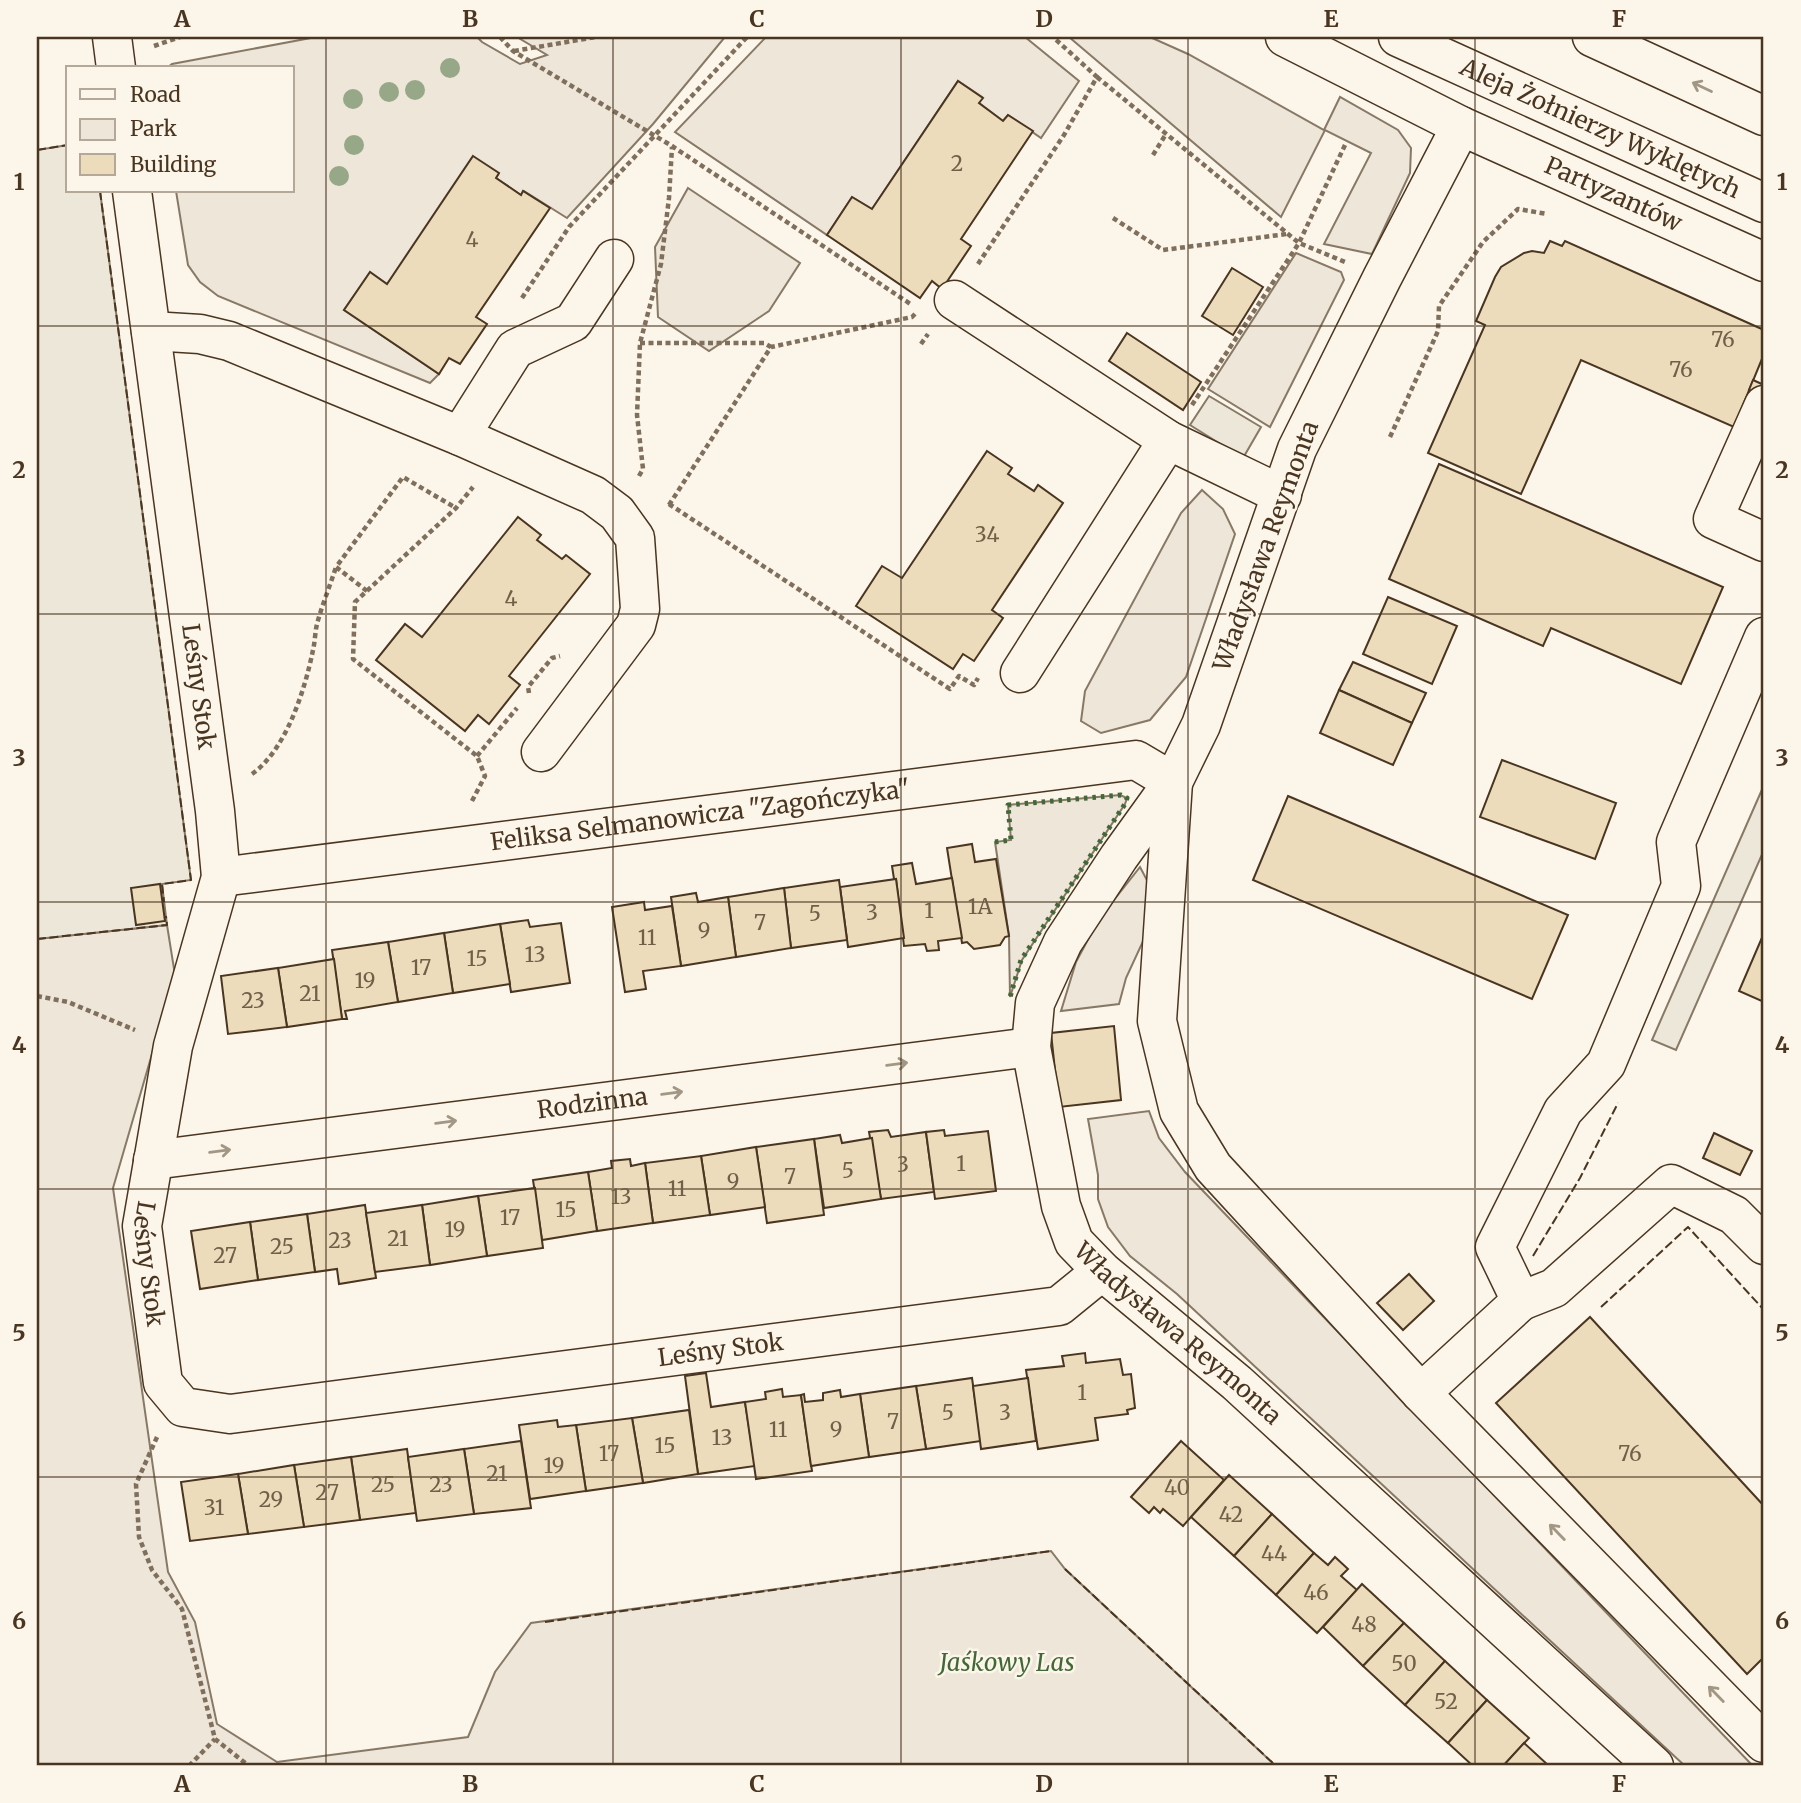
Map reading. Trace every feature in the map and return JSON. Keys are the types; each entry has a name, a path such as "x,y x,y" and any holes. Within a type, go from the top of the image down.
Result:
{"street":[{"name":"Partyzantów","path":"1285,37 1461,126 1764,262"},
{"name":"Aleja Żołnierzy Wyklętych","path":"1398,37 1764,203"},
{"path":"1592,37 1764,116"},
{"name":"Władysława Reymonta","path":"1461,126 1297,449 1201,725 1173,782 1063,942 1035,1003 1031,1047 1061,1206 1074,1242 1102,1271 1237,1383 1654,1766"},
{"name":"Leśny Stok","path":"132,192 212,784 222,877 173,1046 142,1226 163,1383 183,1407 230,1414 1059,1306 1102,1271"},
{"path":"460,436 514,349 573,322 614,259"},
{"path":"954,300 1168,440 1282,495"},
{"path":"151,331 200,334 229,341 460,436 593,495 617,513 635,538 640,609 636,625 541,752"},
{"path":"1764,405 1713,519 1764,542"},
{"path":"1020,673 1168,440"},
{"path":"1521,1301 1495,1247 1563,1111 1606,1064 1681,886 1676,842 1764,637"},
{"name":"Feliksa Selmanowicza \"Zagończyka\"","path":"222,877 1136,760 1173,782"},
{"name":"Władysława Reymonta","path":"1173,782 1157,1021 1179,1111 1213,1167 1421,1393 1764,1743"},
{"name":"Rodzinna","path":"153,1160 1031,1047"},
{"path":"1421,1393 1521,1301 1554,1287 1671,1184 1734,1215 1764,1245"}],"path":[{"path":"125,51 180,37"},
{"path":"500,37 513,51 672,146 920,310 912,317 771,347 764,343 640,343"},
{"path":"513,51 596,37"},
{"path":"518,304 569,227 747,37"},
{"path":"1053,37 1097,77 1287,234 1299,243 1357,267"},
{"path":"954,300 1064,135 1097,77"},
{"path":"1153,155 1166,134"},
{"path":"1168,440 1299,243 1345,145"},
{"path":"617,513 643,469 637,415 640,343 661,264 672,146"},
{"path":"1390,437 1438,331 1439,306 1483,242 1518,209 1553,215"},
{"path":"1113,218 1163,250 1287,234"},
{"path":"921,344 929,334"},
{"path":"663,514 771,347"},
{"path":"243,780 259,769 276,749 288,727 304,684 317,625 336,567 403,477 456,508"},
{"path":"472,489 456,508 355,602 353,659 477,755 520,704"},
{"path":"669,504 950,689 956,681"},
{"path":"336,567 367,591"},
{"path":"533,693 529,693 528,687 552,658 561,656 558,663"},
{"path":"37,996 68,1002 173,1046"},
{"path":"183,1407 156,1439 136,1484 139,1537 152,1570 182,1609 215,1739 249,1766"},
{"path":"189,1766 215,1739"}],"green space":[{"path":"316,37 477,37 520,64 547,55 517,37 725,37 653,124 567,218 524,191 521,195 496,178 499,173 387,284 370,273 344,310 439,374 430,383 218,296 200,282 188,265 176,192 294,192 294,66 170,66"},
{"path":"766,37 1025,37 1079,81 1041,138 1008,115 1003,121 979,103 982,97 958,81 872,209 852,197 827,235 675,132"},
{"path":"1069,37 1150,37 1188,54 1324,130 1340,97 1398,130 1411,148 1410,173 1372,254 1324,244 1371,153 1325,130 1281,217"},
{"path":"688,188 800,263 769,311 709,351 658,317 655,247"},
{"path":"1296,253 1341,272 1344,280 1270,427 1208,389"},
{"path":"1202,490 1223,509 1235,534 1186,677 1150,720 1101,733 1081,721 1085,691 1181,513"},
{"path":"1120,795 1127,798 1125,804 1022,960 1010,997 1009,936 995,842 1011,840 1008,805"},
{"path":"1140,867 1150,886 1145,937 1126,978 1119,1004 1061,1011 1076,962 1099,919"},
{"name":"Jaśkowy Las","path":"167,925 175,975 113,1188 168,1572 195,1622 217,1724 277,1762 468,1737 495,1672 531,1623 1051,1551 1065,1569 1276,1766 37,1766 37,939"},
{"path":"1149,1111 1159,1138 1185,1172 1753,1766 1685,1766 1177,1294 1130,1256 1108,1227 1098,1199 1098,1175 1088,1119"}],"shaded area":[{"path":"66,145 66,192 100,192 191,880 162,884 167,925 37,939 37,150"},
{"path":"1209,396 1261,427 1243,458 1190,425"},
{"path":"1764,785 1764,850 1676,1050 1652,1040"}],"building":[{"path":"958,81 983,98 979,103 1003,121 1008,115 1033,131 961,239 971,246 942,289 932,281 920,298 827,235 852,197 872,209"},
{"path":"473,156 499,173 496,178 521,195 523,191 550,208 476,317 487,324 460,364 449,358 439,374 344,310 370,272 387,284"},
{"path":"1550,241 1562,246 1565,241 1764,330 1764,354 1734,427 1581,360 1521,494 1428,453 1485,325 1476,321 1495,277 1501,267 1524,253 1544,253"},
{"path":"1232,268 1263,287 1233,335 1202,316"},
{"path":"1127,333 1201,382 1183,410 1109,361"},
{"path":"1753,380 1764,385 1764,397 1749,390"},
{"path":"987,451 1012,468 1008,474 1034,491 1038,485 1063,503 992,610 1003,618 974,661 963,654 953,669 856,606 882,566 902,578"},
{"path":"1439,464 1723,587 1681,684 1551,628 1543,646 1389,579"},
{"path":"518,517 541,535 537,540 562,559 566,555 590,574 509,676 520,685 489,724 478,715 465,731 376,660 405,624 422,637"},
{"path":"1388,597 1457,626 1432,684 1363,654"},
{"path":"1353,662 1426,693 1412,723 1339,690"},
{"path":"1339,690 1412,723 1393,765 1320,733"},
{"path":"1502,760 1616,803 1595,859 1480,817"},
{"path":"1288,796 1568,915 1532,999 1253,880"},
{"path":"972,844 975,862 996,859 1009,936 1005,937 1000,945 974,949 967,942 962,943 947,848"},
{"path":"912,863 916,884 952,878 962,938 938,941 939,950 927,951 925,944 904,946 892,866"},
{"path":"896,879 904,938 848,947 840,887"},
{"path":"839,880 847,940 791,948 784,888"},
{"path":"160,884 165,921 136,925 131,888"},
{"path":"784,888 791,948 736,957 728,897"},
{"path":"696,893 698,902 728,897 736,957 681,966 671,897"},
{"path":"644,902 645,910 672,906 681,966 643,971 646,989 625,992 612,907"},
{"path":"528,920 530,927 561,923 570,983 511,992 500,924"},
{"path":"500,924 510,984 453,993 444,933"},
{"path":"444,933 453,993 398,1002 388,942"},
{"path":"1764,933 1764,1002 1739,991"},
{"path":"388,942 398,1002 345,1011 347,1019 342,1019 332,950"},
{"path":"334,959 342,1019 287,1027 278,968"},
{"path":"278,968 287,1027 228,1034 221,976"},
{"path":"1114,1026 1121,1100 1059,1107 1051,1033"},
{"path":"888,1130 891,1137 926,1132 934,1192 881,1199 869,1132"},
{"path":"944,1130 945,1136 988,1131 996,1191 935,1199 926,1132"},
{"path":"1714,1133 1752,1151 1740,1175 1703,1158"},
{"path":"840,1135 842,1143 872,1138 881,1199 824,1208 814,1139"},
{"path":"814,1139 824,1215 767,1223 756,1147"},
{"path":"756,1147 765,1207 710,1215 701,1156"},
{"path":"701,1156 710,1215 653,1223 645,1163"},
{"path":"630,1159 631,1166 645,1163 653,1223 597,1231 588,1172 612,1168 611,1161"},
{"path":"588,1172 597,1231 542,1240 533,1180"},
{"path":"535,1188 543,1248 487,1256 478,1196"},
{"path":"478,1196 487,1256 430,1265 422,1205"},
{"path":"365,1205 376,1278 339,1284 337,1269 315,1272 307,1214"},
{"path":"422,1205 430,1265 375,1272 366,1213"},
{"path":"307,1214 315,1272 258,1280 250,1222"},
{"path":"250,1222 258,1280 200,1289 191,1231"},
{"path":"1409,1274 1434,1301 1403,1330 1377,1303"},
{"path":"1590,1317 1764,1506 1764,1657 1747,1674 1496,1403"},
{"path":"1085,1353 1086,1363 1120,1359 1123,1375 1131,1374 1135,1408 1127,1410 1128,1414 1095,1418 1098,1440 1038,1449 1026,1370 1064,1366 1062,1356"},
{"path":"706,1373 711,1407 745,1402 755,1466 698,1474 685,1376"},
{"path":"972,1378 981,1441 926,1449 916,1386"},
{"path":"1028,1378 1036,1441 981,1449 973,1386"},
{"path":"916,1386 926,1449 869,1457 860,1394"},
{"path":"782,1389 783,1397 801,1395 812,1471 756,1479 745,1402 766,1399 765,1392"},
{"path":"840,1390 841,1397 860,1394 869,1457 811,1466 801,1395 804,1394 805,1402 823,1400 823,1393"},
{"path":"689,1410 698,1474 643,1483 632,1418"},
{"path":"632,1418 643,1483 586,1491 576,1425"},
{"path":"557,1420 558,1427 576,1425 586,1491 530,1499 519,1425"},
{"path":"521,1441 531,1508 474,1514 464,1449"},
{"path":"1181,1441 1224,1480 1183,1526 1163,1509 1160,1513 1154,1507 1149,1513 1131,1497"},
{"path":"407,1449 416,1513 360,1520 351,1457"},
{"path":"464,1449 474,1514 417,1521 408,1457"},
{"path":"351,1457 360,1520 304,1527 294,1465"},
{"path":"294,1465 304,1527 248,1534 238,1474"},
{"path":"238,1474 248,1534 190,1541 181,1482"},
{"path":"1229,1475 1272,1514 1234,1556 1191,1517"},
{"path":"1272,1514 1314,1553 1276,1595 1234,1556"},
{"path":"1314,1553 1328,1565 1335,1557 1348,1569 1341,1576 1357,1590 1317,1633 1276,1595"},
{"path":"1362,1584 1404,1623 1363,1666 1323,1627"},
{"path":"1404,1623 1445,1661 1405,1705 1363,1666"},
{"path":"1445,1661 1487,1700 1448,1743 1405,1705"},
{"path":"1487,1700 1529,1738 1503,1766 1473,1766 1448,1743"},
{"path":"1524,1743 1549,1766 1503,1766"}],"hedge":[{"path":"995,842 1011,840 1008,805 1121,795 1127,798 1021,960 1010,997"}],"fence":[{"path":"37,150 66,145"},
{"path":"100,192 191,880 162,884 164,902"},
{"path":"37,939 167,925 166,916"},
{"path":"1533,1256 1580,1178 1618,1103"},
{"path":"1601,1307 1688,1227 1764,1310"},
{"path":"545,1622 1051,1551"},
{"path":"1065,1569 1276,1766"}]}
